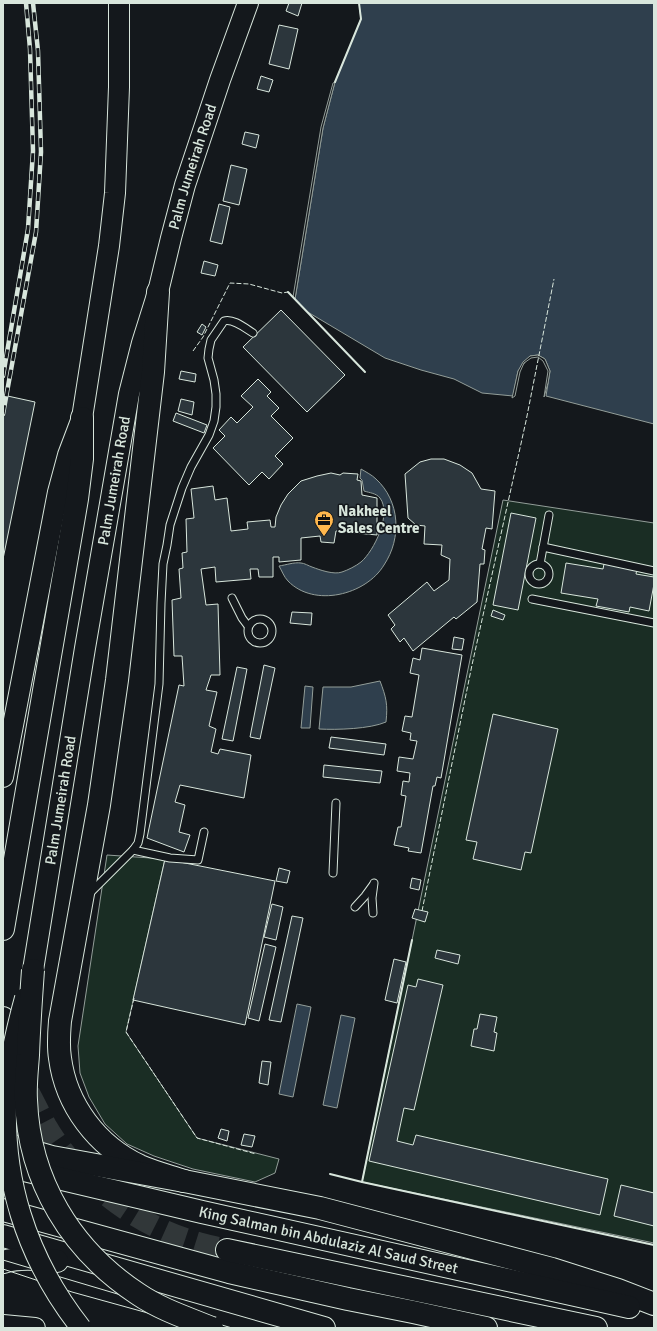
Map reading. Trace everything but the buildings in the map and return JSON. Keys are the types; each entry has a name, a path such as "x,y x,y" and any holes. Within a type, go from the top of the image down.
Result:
{"main road":[{"path":"3,929 77,499 82,459 82,418 109,246 114,193 119,87 119,3"},
{"name":"Palm Jumeirah Road","path":"80,1328 54,1290 36,1258 16,1203 6,1146 5,1117 10,1059 33,970 129,394 142,342 158,292 170,238 202,132 248,3"},
{"path":"158,292 150,399 117,680 99,805 59,1027 59,1057 68,1091 76,1107 97,1136 110,1148 125,1158 141,1166 184,1181"},
{"path":"3,777 58,492 68,455 82,418"},
{"path":"33,970 26,1106 33,1151 41,1176 52,1200 65,1223 80,1244 98,1263 120,1281 138,1294 159,1305 212,1328"},
{"path":"3,1018 12,1053 29,1093"},
{"path":"3,1143 52,1157 184,1181 328,1210 552,1269 618,1290 654,1304"},
{"name":"King Salman bin Abdulaziz Al Saud Street","path":"3,1165 202,1212 615,1304 654,1311"},
{"path":"3,1210 229,1272 486,1328"},
{"path":"3,1236 315,1325 333,1328"},
{"path":"228,1250 596,1328"},
{"path":"3,1262 12,1260 46,1259 112,1267"},
{"path":"3,1325 35,1328"}],"lane":[{"path":"82,902 138,843 158,705 162,584 166,545 170,525 182,488 191,467 209,434 214,422 216,408 216,394 208,358 208,349 211,340 226,320 231,321 253,333"},
{"path":"540,564 549,515"},
{"path":"543,547 654,571"},
{"path":"232,598 239,613 248,626"},
{"path":"532,600 654,623"},
{"path":"333,873 336,803"},
{"path":"133,850 170,858 198,860 204,832"},
{"path":"356,907 374,884 372,898 373,913"}],"green space":[{"path":"503,500 654,523 654,1243 362,1182"},
{"path":"107,855 165,859 126,1032 197,1138 279,1159 275,1173 255,1182 193,1169 154,1156 127,1144 105,1124 89,1097 80,1073 78,1046"}],"water":[{"path":"359,3 654,3 654,424 546,396 550,371 545,359 538,355 530,356 518,371 513,396 482,393 454,379 385,358 306,311 295,299 323,128 335,82 361,19"},
{"path":"361,469 374,478 384,488 394,509 396,532 390,554 376,575 365,584 353,590 325,596 311,594 299,589 288,581 279,566 301,563 327,572 339,573 352,568 361,562 376,541 383,522 383,505 378,496 364,491 362,480 360,478"},
{"path":"380,681 386,701 386,722 363,728 319,729 323,687 351,687"},
{"path":"305,686 313,687 310,728 301,728"},
{"path":"297,1004 311,1007 293,1097 279,1094"},
{"path":"341,1015 355,1018 337,1108 323,1105"}],"pier":[{"path":"335,82 323,128 295,299 293,297 321,127 333,83"},
{"path":"538,355 545,359 550,371 544,397 548,371 543,361 538,357 531,358 524,363 520,372 515,396 512,398 518,371 523,362 530,356"}],"tunnel":[{"path":"29,1093 46,1126 73,1164 108,1197 128,1211 170,1233 227,1250"}],"tram line":[{"path":"3,1260 232,1328"},
{"path":"3,1269 72,1292 202,1328"}],"railway":[{"path":"3,376 28,229 33,151 30,49 26,3"},
{"path":"3,414 36,232 41,152 38,51 33,3"}],"fence":[{"path":"422,911 472,665 526,421 554,279"},
{"path":"193,351 203,337 230,283 249,284 282,293 288,292"},
{"path":"134,998 126,1032 197,1138 256,1154"}],"wall":[{"path":"335,82 361,19 359,3"},
{"path":"288,292 365,372"},
{"path":"330,1174 362,1182 412,940"},
{"path":"362,1182 654,1245"}],"place":[{"name":"Nakheel Sales Centre","path":"324,537"}]}
